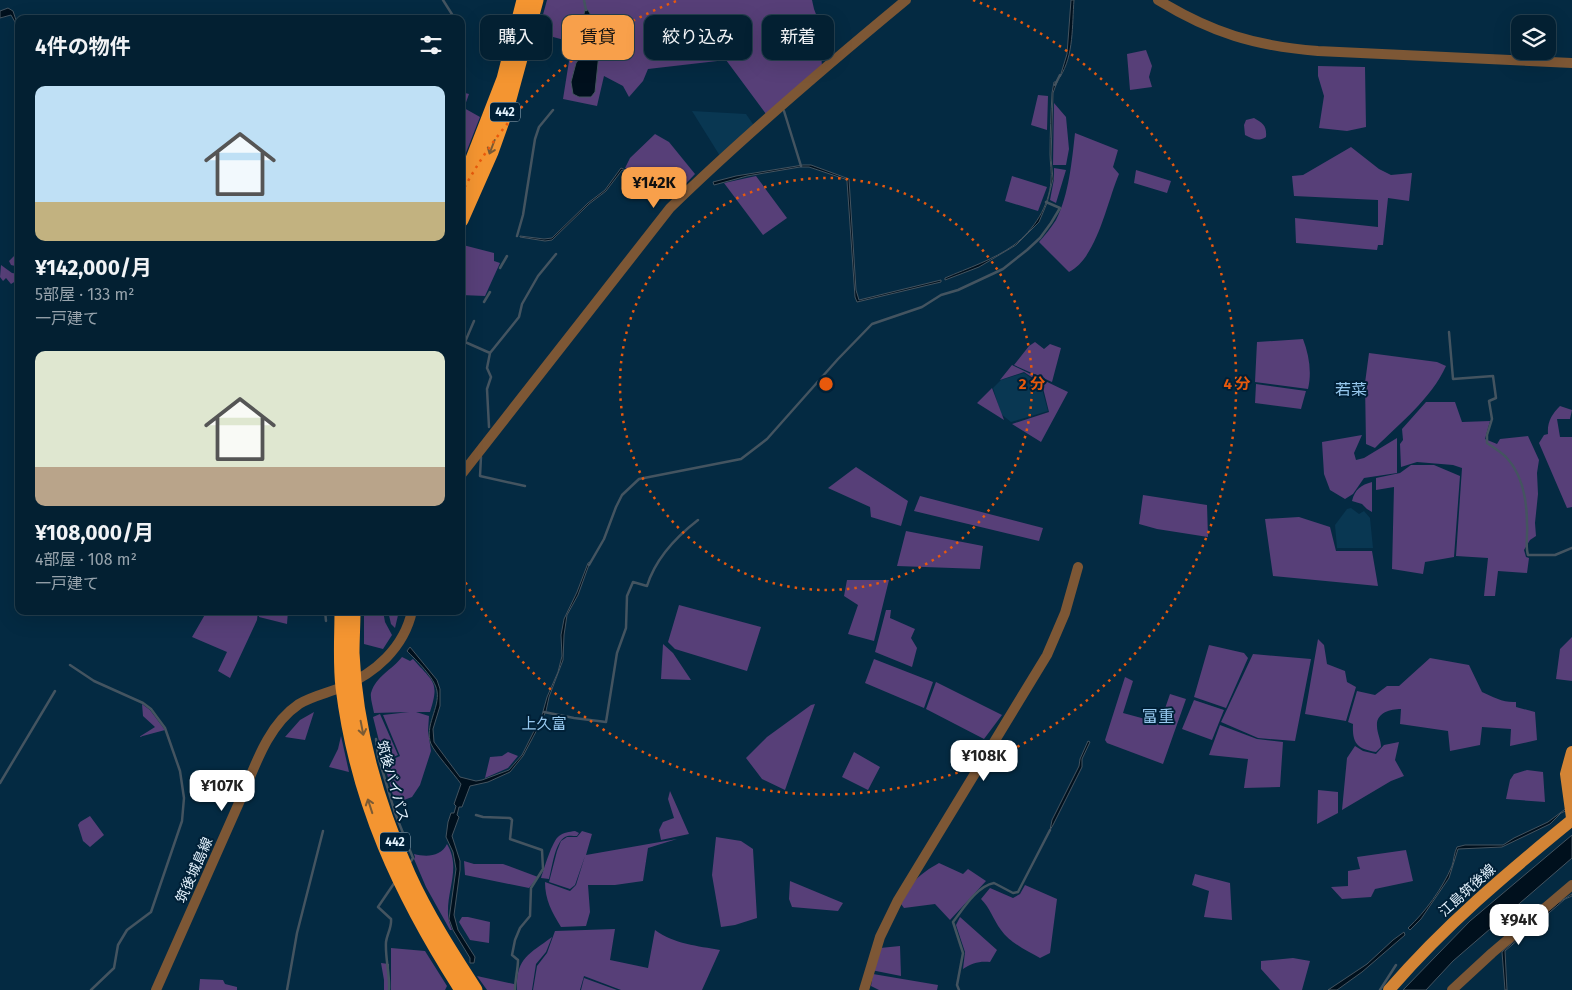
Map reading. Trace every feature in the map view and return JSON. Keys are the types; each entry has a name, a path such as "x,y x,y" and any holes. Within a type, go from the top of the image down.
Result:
{"highway":[{"name":"442","path":"465,180 504,79 524,0"},
{"name":"442","path":"465,210 506,110 536,0"},
{"name":"442","path":"342,615 349,683"},
{"name":"442","path":"349,683 353,615"},
{"name":"筑後バイパス","path":"349,683 383,809 408,875 434,934 462,990"},
{"name":"筑後バイパス","path":"434,934 475,990"}],"main road":[{"name":"江島筑後線","path":"1389,990 1456,920 1514,867 1572,819 1566,774 1572,752"}],"street":[{"path":"465,470 670,208 796,92 906,0"},
{"path":"1158,0 1192,19 1228,35 1254,43 1283,48 1572,63"},
{"path":"864,990 880,936 898,900 1046,655 1065,612 1078,567"},
{"name":"筑後城島線","path":"156,990 260,753 278,724 300,704 349,683 373,669 391,654 403,636 411,615"},
{"path":"1452,990 1572,885"}],"shaded area":[{"path":"547,0 812,0 816,15 762,15 762,60 822,60 822,67 766,114 726,60 648,69 643,81 629,97 623,86 604,76 597,106 563,99 569,60 634,60 634,15 562,15 562,39 552,37 552,15 543,15"},
{"path":"1071,0 1074,0 1072,40 1068,59 1060,77 1067,54"},
{"path":"8,8 13,11 15,22 11,15 0,18 0,11"},
{"path":"585,10 588,10 591,15 584,15"},
{"path":"1146,50 1152,66 1149,77 1152,87 1130,90 1127,54"},
{"path":"578,60 598,60 595,92 591,97 579,97 573,94 571,82"},
{"path":"1318,66 1365,67 1366,127 1347,131 1319,128 1324,96 1318,76"},
{"path":"1054,82 1057,82 1053,93 1051,158 1053,179 1047,203 1039,222 1016,245 979,267 945,280 945,278 989,259 1014,245 1034,225 1044,208 1051,181 1050,131 1052,93"},
{"path":"465,93 469,94 465,105"},
{"path":"1038,95 1048,96 1047,130 1031,125"},
{"path":"1054,103 1066,117 1069,149 1066,165 1053,165"},
{"path":"465,109 480,117 465,155"},
{"path":"692,111 746,114 755,127 720,156"},
{"path":"1254,118 1264,125 1266,137 1263,139 1253,139 1245,135 1244,125 1246,120"},
{"path":"1075,133 1118,150 1113,167 1119,174 1094,242 1079,265 1069,272 1039,242 1056,220 1064,200"},
{"path":"655,134 669,142 695,174 674,196 669,196 644,178 625,168 630,158"},
{"path":"1351,147 1379,169 1391,175 1412,173 1409,201 1388,198 1383,245 1378,245 1377,250 1296,243 1295,218 1378,227 1378,200 1294,196 1292,176 1303,175"},
{"path":"811,165 849,179 856,290 859,300 941,280 941,282 857,302 855,297 847,181 845,179 809,167 800,167 747,176 714,185 713,182 736,176"},
{"path":"621,168 641,177 669,197 672,197 668,199 639,178 622,170 606,191 589,204 552,240 545,241 520,237 552,238 588,203 605,190"},
{"path":"1054,168 1066,170 1056,203 1050,200"},
{"path":"1136,170 1171,181 1167,193 1134,183"},
{"path":"756,176 787,218 763,235 724,183"},
{"path":"1012,176 1047,187 1038,211 1005,201"},
{"path":"465,246 494,253 494,261 500,263 485,296 465,295"},
{"path":"15,255 15,266 11,265 9,261"},
{"path":"1,265 15,273 15,282 11,284 6,278 3,281 0,277"},
{"path":"1303,339 1309,364 1308,389 1255,382 1257,342"},
{"path":"1035,342 1044,349 1050,344 1061,348 1052,382 1014,365 1029,346"},
{"path":"1369,353 1437,362 1446,366 1424,400 1375,448 1366,444 1365,383"},
{"path":"1012,365 1068,392 1041,442 1012,424 1049,412 1042,384 1024,372 1000,380"},
{"path":"1024,373 1041,385 1048,411 1011,422 1001,414 993,388 1001,380"},
{"path":"1256,384 1306,391 1301,409 1255,403"},
{"path":"992,388 1004,420 977,403"},
{"path":"1426,402 1455,402 1462,422 1490,421 1485,439 1497,444 1500,439 1528,436 1539,460 1535,523 1536,536 1530,540 1524,550 1526,557 1529,558 1527,573 1498,571 1495,596 1484,596 1488,558 1456,556 1462,468 1453,465 1417,462 1401,467 1400,444 1403,440 1402,429"},
{"path":"1560,406 1572,410 1570,419 1557,419 1560,437 1572,437 1572,507 1567,508 1539,443 1544,435 1548,434 1551,418"},
{"path":"1362,435 1354,453 1356,460 1364,458 1397,438 1397,473 1364,478 1353,494 1345,499 1330,490 1324,474 1322,442"},
{"path":"1411,465 1434,465 1460,476 1454,557 1425,562 1423,574 1392,569 1394,487 1376,490 1376,478 1400,473"},
{"path":"856,467 908,501 901,526 871,517 870,507 828,488"},
{"path":"1372,482 1372,512 1362,504 1352,501 1359,488"},
{"path":"1143,495 1207,505 1208,537 1157,529 1139,524"},
{"path":"920,496 1043,528 1039,541 914,511"},
{"path":"1351,508 1359,514 1364,511 1370,518 1373,548 1337,548 1335,525 1347,509"},
{"path":"1299,517 1330,527 1336,551 1372,551 1378,586 1273,576 1265,519"},
{"path":"906,531 983,546 980,569 897,566"},
{"path":"590,562 578,595 567,615 563,660 549,697 546,711 523,756 510,772 488,782 470,786 462,807 459,807 457,815 459,817 452,836 460,861 454,915 458,930 475,957 474,963 470,963 470,958 453,930 449,919 456,869 453,852 446,837 448,822 451,813 454,813 456,806 454,804 461,784 436,753 429,737 437,697 436,686 425,670 407,651 410,647 437,680 440,689 440,706 433,729 434,742 460,777 476,781 509,770 522,755 542,715 562,656 561,635 564,619"},
{"path":"847,580 889,580 874,641 848,634 858,605 844,596"},
{"path":"679,605 761,627 747,671 675,649 668,642"},
{"path":"886,610 891,610 890,618 915,629 911,638 917,648 912,667 875,652"},
{"path":"205,615 258,615 230,678 218,671 227,652 192,637"},
{"path":"259,615 288,615 287,624 259,617"},
{"path":"364,615 384,615 392,635 383,649 364,644"},
{"path":"389,615 398,615 395,628 391,624"},
{"path":"1572,637 1572,681 1556,679 1560,649"},
{"path":"1318,639 1324,645 1327,664 1345,671 1347,682 1356,687 1346,721 1305,714"},
{"path":"663,644 673,653 691,680 661,679"},
{"path":"1209,645 1244,653 1248,658 1226,708 1194,697"},
{"path":"1253,654 1311,659 1295,741 1258,738 1221,722"},
{"path":"402,657 410,661 413,659 433,682 434,688 430,712 416,712 429,716 428,731 431,751 420,785 412,797 404,800 394,799 384,763 400,756 383,715 409,712 374,713 371,700 373,687"},
{"path":"1430,658 1469,665 1482,692 1503,701 1516,702 1516,707 1535,712 1537,740 1510,746 1511,729 1482,727 1480,745 1450,751 1448,731 1400,724 1401,709 1388,711 1379,718 1377,729 1381,747 1376,752 1360,747 1355,740 1353,724 1348,722 1357,691 1375,695 1387,686 1399,686"},
{"path":"874,659 933,682 924,708 865,683"},
{"path":"1125,677 1133,681 1123,713 1160,723 1170,694 1186,699 1163,764 1107,743 1105,740"},
{"path":"936,682 1002,715 984,739 926,709"},
{"path":"1194,700 1224,710 1212,740 1182,729"},
{"path":"142,704 150,710 165,730 139,737 155,727 143,716"},
{"path":"815,704 785,790 762,779 746,758 767,737"},
{"path":"314,712 305,740 285,737 300,720"},
{"path":"380,714 398,755 384,761 373,717"},
{"path":"1220,725 1257,739 1283,742 1280,787 1244,788 1248,759 1209,755"},
{"path":"341,736 349,772 329,767 338,749"},
{"path":"1088,741 1090,742 1082,759 1082,767 1050,830 1052,820 1079,766"},
{"path":"1399,742 1395,760 1404,776 1391,781 1342,810 1347,758 1355,746 1363,751 1376,754 1384,745"},
{"path":"508,752 518,756 508,768 485,778 490,757 502,756"},
{"path":"854,752 880,767 868,790 842,777"},
{"path":"1527,770 1543,772 1545,802 1506,799 1510,780 1514,774"},
{"path":"1318,790 1338,792 1338,813 1317,824"},
{"path":"670,791 689,834 661,840 659,830 663,822 674,818 668,799"},
{"path":"1572,804 1572,808 1561,813 1550,824 1502,847 1458,849 1449,878 1421,919 1410,930 1408,928 1427,907 1443,883 1452,866 1457,847 1465,845 1503,845 1548,822"},
{"path":"90,816 104,835 90,847 83,841 78,825"},
{"path":"575,831 579,833 577,836 566,836 559,844 554,856 549,879 541,878 556,839 567,832"},
{"path":"582,831 592,834 586,855 677,839 648,848 643,881 615,885 588,885 590,912 586,926 561,927 548,900 545,882 570,891 576,885 585,856 575,885 570,889 549,882 561,841 567,837 577,837"},
{"path":"1572,835 1572,858 1453,961 1426,990 1403,990 1470,921"},
{"path":"716,837 741,841 753,849 757,918 721,927 712,875"},
{"path":"447,844 453,861 448,905 449,922 452,930 450,930 426,887 414,859 414,854 428,856 437,854"},
{"path":"1406,850 1413,881 1375,889 1371,897 1342,899 1331,887 1348,886 1348,871 1360,869 1357,857"},
{"path":"464,861 474,864 503,864 538,877 529,888 465,875"},
{"path":"939,863 963,874 968,869 986,881 950,920 935,904 904,908 901,904 916,880"},
{"path":"1195,874 1230,883 1232,920 1204,917 1209,891 1192,885"},
{"path":"790,881 843,903 838,911 792,907 789,899"},
{"path":"1025,885 1057,899 1050,953 1040,958 1019,946 1004,934 981,899 990,888 1013,898 1020,894"},
{"path":"1572,894 1572,896 1565,899 1505,951 1507,990 1505,990 1502,952 1558,903"},
{"path":"462,917 490,922 489,943 470,940 459,922"},
{"path":"960,917 997,950 990,962 976,963 963,969 965,952 956,925"},
{"path":"615,929 610,960 648,968 655,930 678,941 720,950 702,990 621,990 584,976 580,990 533,990 537,966 547,953 555,931"},
{"path":"1404,932 1405,935 1362,972 1337,990 1328,990 1367,964"},
{"path":"552,937 546,952 536,964 532,990 517,990 517,979 521,964 530,953"},
{"path":"900,946 901,976 871,970 880,948"},
{"path":"391,948 425,951 447,986 445,990 391,990"},
{"path":"1293,958 1310,961 1302,990 1280,990 1261,969 1261,961"},
{"path":"381,963 389,964 389,990 384,990"},
{"path":"873,974 938,985 937,990 879,990 871,986"},
{"path":"477,976 514,984 514,990 487,990"},
{"path":"584,978 617,990 581,990"},
{"path":"200,979 223,980 225,984 237,987 237,990 199,990"}],"waterway":[{"path":"443,0 452,15"},
{"path":"584,0 586,10"},
{"path":"1055,85 1060,75"},
{"path":"517,236 523,215 535,139 539,127 553,110"},
{"path":"784,111 801,166"},
{"path":"589,565 604,539 622,495 639,479 741,459 767,439 838,359 872,324 922,307 941,295 958,290 1003,269 1027,250 1040,238 1060,208 1046,202"},
{"path":"489,427 487,389 491,377 487,368 490,353 519,317 522,304 538,276 556,254"},
{"path":"500,268 507,256"},
{"path":"484,302 490,292"},
{"path":"474,321 465,342 490,353"},
{"path":"1449,332 1453,379 1493,376 1496,398 1489,401 1492,419 1487,435 1487,443 1499,451 1512,464 1523,488 1526,506 1528,555 1555,555 1572,548"},
{"path":"481,457 480,476 525,486"},
{"path":"544,712 606,722 617,653 626,628 627,596 633,582 647,586 655,567 667,550 698,520"},
{"path":"325,615 326,621"},
{"path":"70,665 94,681 143,703 151,709 165,728 180,771 184,798 182,821 151,912 127,930 118,945 114,968 91,990"},
{"path":"0,783 55,691"},
{"path":"376,739 378,756 395,813 413,858 411,861"},
{"path":"476,815 510,818 512,820 510,839 542,850 543,869 531,888 530,916 520,928 512,955 518,960 515,990"},
{"path":"959,990 957,985 963,953 953,922 976,893 988,885 994,883 1013,893 1018,892 1050,830"},
{"path":"287,990 297,933 323,831"},
{"path":"389,990 386,942 391,919 378,907 395,882"},
{"path":"1380,990 1396,965"}],"district":[{"name":"若菜","path":"1351,389"},
{"name":"富重","path":"1158,716"},
{"name":"上久富","path":"544,724"}]}
